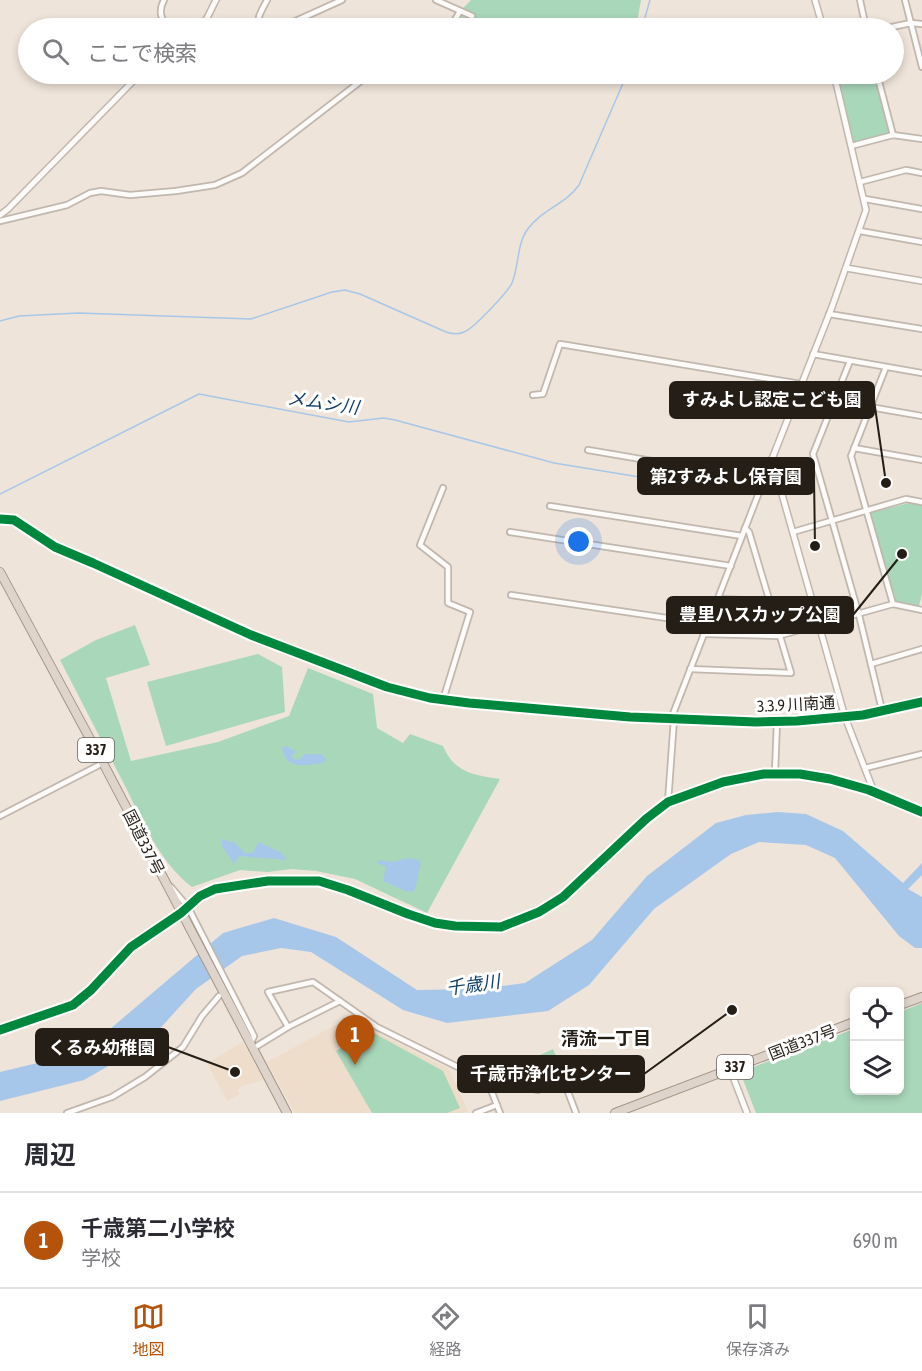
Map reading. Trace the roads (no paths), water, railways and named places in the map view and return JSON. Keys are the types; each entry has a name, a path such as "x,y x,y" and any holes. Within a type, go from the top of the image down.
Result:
{"highway":[{"name":"国道337号","path":"0,572 162,876 184,910 232,999 252,1046 287,1113"},
{"path":"904,1004 922,997"},
{"name":"国道337号","path":"615,1113 850,1024"}],"street":[{"path":"162,18 161,6 164,0"},
{"path":"211,18 216,0"},
{"path":"259,18 267,0"},
{"path":"300,18 332,2 342,0"},
{"path":"815,0 820,18"},
{"path":"860,0 864,18"},
{"path":"905,0 922,67"},
{"path":"439,1 472,16"},
{"path":"456,18 460,11"},
{"path":"904,24 922,24"},
{"path":"0,215 130,84"},
{"path":"0,221 67,205 90,193 101,191 130,195 176,191 231,180 357,84"},
{"path":"668,802 673,719 690,669 829,314 867,210 836,84"},
{"path":"880,84 893,135"},
{"path":"851,146 893,135 922,139"},
{"path":"860,182 906,170 922,172"},
{"path":"865,199 922,209"},
{"path":"860,231 922,242"},
{"path":"846,268 922,281"},
{"path":"829,314 922,329"},
{"path":"533,394 543,394 560,344 801,384"},
{"path":"813,354 922,373"},
{"path":"850,361 813,454 859,615 882,710"},
{"path":"886,367 851,456 893,604"},
{"path":"870,407 922,416"},
{"path":"854,448 922,460"},
{"path":"588,450 764,480"},
{"path":"772,459 845,717 874,792"},
{"path":"443,700 470,612 448,603 448,567 420,545 444,488"},
{"path":"793,532 906,499 922,502"},
{"path":"549,506 742,536"},
{"name":"3.3.9 川南通","path":"0,519 14,520 55,548 274,645 387,687 443,700 630,717 777,721 845,717 922,702"},
{"path":"690,669 790,673 749,532 745,528"},
{"path":"510,532 731,566"},
{"path":"511,595 687,621 698,626 704,634"},
{"path":"718,599 770,601"},
{"path":"704,634 780,636 893,604 922,609"},
{"path":"871,664 922,649"},
{"path":"775,773 777,721"},
{"path":"865,768 922,754"},
{"path":"0,816 103,763"},
{"path":"0,1030 72,1005 91,990 131,947 200,896 215,889 268,881 319,881 435,922 455,926 501,927 539,912 563,897 646,819 668,802 723,782 775,773 800,774 830,779 874,792 922,812"},
{"path":"288,1027 268,992 313,982 393,1035 488,1082 500,1113"},
{"path":"67,1113 119,1093 145,1077 183,1047 202,1016 219,996"},
{"path":"252,1046 340,1001"},
{"path":"730,1069 747,1113"},
{"path":"488,1082 494,1080 538,1090 563,1079 576,1113"},
{"path":"476,1113 497,1105"}],"water":[{"path":"286,746 295,751 290,755 296,760 305,754 321,754 326,759 323,763 298,765 292,763 284,755 282,748"},
{"path":"778,812 806,814 843,831 903,883 922,863 922,875 908,889 922,897 922,948 915,948 899,936 835,858 806,845 759,842 731,854 654,909 589,985 548,1011 447,1023 403,1010 311,952 281,948 242,956 196,989 153,1036 84,1080 0,1101 0,1072 83,1052 223,933 274,918 336,937 417,990 478,989 525,983 592,940 647,876 716,823 746,815"},
{"path":"222,839 235,843 245,853 253,853 258,842 282,853 287,860 239,856 234,864 222,846"},
{"path":"409,858 419,860 421,863 415,889 412,892 383,881 386,867 377,863 380,860 392,862"}],"waterway":[{"path":"645,18 650,0"},
{"path":"0,321 19,316 78,313 251,319 332,292 345,290 360,294 446,332 462,333 482,318 509,288 514,276 521,242 527,230 539,217 574,192 579,185 623,84"},
{"name":"メムシ川","path":"0,494 199,394 349,422 384,418 395,420 554,463 731,492"}],"place":[{"name":"すみよし認定こども園","path":"886,483"},
{"name":"第2すみよし保育園","path":"815,546"},
{"name":"豊里ハスカップ公園","path":"902,554"},
{"name":"千歳市浄化センター","path":"732,1010"},
{"name":"千歳第二小学校","path":"355,1065"},
{"name":"くるみ幼稚園","path":"235,1072"}],"district":[{"name":"清流一丁目","path":"606,1039"}],"water label":[{"name":"千歳川","path":"473,985"}]}
